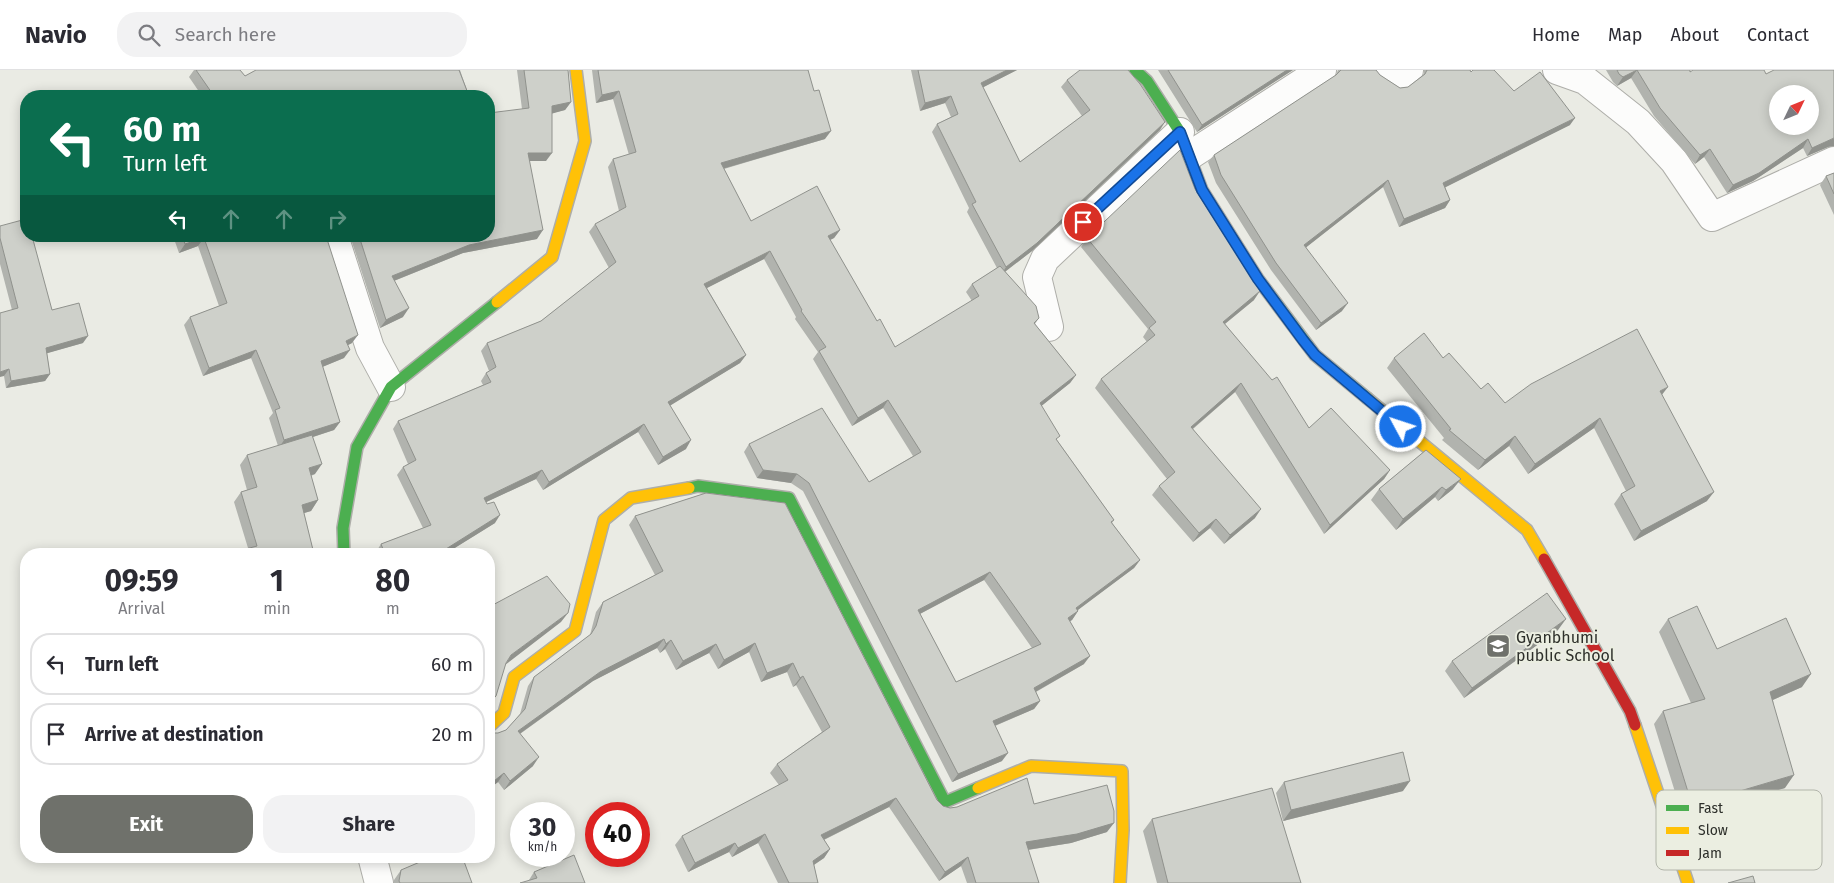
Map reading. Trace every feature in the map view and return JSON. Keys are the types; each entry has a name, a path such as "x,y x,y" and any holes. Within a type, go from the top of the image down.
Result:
{"street":[{"path":"344,548 344,528 357,446 391,386 552,257 585,141 576,70"},
{"path":"1049,327 1037,277 1046,258 1185,144 1322,70"},
{"path":"1384,70 1398,80 1409,70"},
{"path":"1557,70 1585,80 1638,122 1674,162 1712,217 1834,161"},
{"path":"1147,74 1185,144 1202,190 1258,279 1315,355 1528,530 1630,711 1657,790"},
{"path":"336,242 370,348 391,386"},
{"path":"495,721 504,713 514,677 575,631 604,520 631,498 698,486 789,498 945,802 1031,766 1122,771 1123,830 1120,883"},
{"path":"374,863 379,883"},
{"path":"1684,870 1688,883"}],"building":[{"path":"196,70 240,70 245,76 256,70 459,70 467,90 210,90"},
{"path":"524,70 568,70 571,102 552,106 552,153 528,153 543,230 495,240 495,112 529,108"},
{"path":"598,70 808,70 814,91 819,90 831,131 721,163 751,221 817,186 840,230 828,236 877,321 880,319 895,347 979,296 972,284 1000,266 1036,306 1039,318 1034,323 1076,375 1040,403 1060,436 1056,439 1114,520 1111,522 1140,560 1076,608 1078,611 1068,618 1090,656 1034,688 1040,701 993,721 1008,753 958,774 809,483 797,474 763,470 749,444 822,408 869,482 921,452 888,400 858,418 819,351 826,347 801,311 770,251 704,284 746,355 668,402 691,440 663,457 644,424 549,482 542,470 484,498 487,504 494,502 500,515 448,548 383,548 381,544 431,525 403,467 416,460 398,421 491,382 486,373 496,367 487,343 541,321 616,262 595,224 626,207 613,159 636,152 619,91 602,95","holes":["990,572 1041,644 956,682 918,610"]},
{"path":"918,70 1007,70 981,83 1020,162 1090,110 1067,80 1080,70 1128,70 1140,84 1165,122 1037,243 1006,267 972,204 976,202 937,124 958,114 951,96 925,103"},
{"path":"1168,70 1287,70 1202,125"},
{"path":"1341,70 1376,70 1380,75 1400,88 1408,87 1425,74 1427,70 1470,70 1471,72 1473,70 1494,70 1514,91 1540,72 1575,118 1443,183 1450,200 1404,219 1388,180 1304,245 1348,303 1321,323 1276,263 1221,175 1214,155"},
{"path":"1617,70 1637,70 1623,77"},
{"path":"1637,70 1690,70 1690,72 1693,70 1764,70 1766,74 1774,70 1834,70 1834,138 1812,148 1808,139 1759,173 1733,185 1710,149 1700,155 1660,108"},
{"path":"1180,150 1195,189 1260,291 1223,322 1272,380 1277,377 1309,428 1331,408 1390,470 1330,525 1241,383 1191,427 1261,509 1230,535 1216,519 1199,533 1159,486 1175,472 1101,379 1155,335 1149,328 1156,322 1087,238"},
{"path":"1834,173 1834,194 1826,176"},
{"path":"20,221 20,242 34,242 52,310 79,303 88,336 46,348 50,374 11,381 9,369 0,372 0,313 18,308 0,238 0,226"},
{"path":"205,242 328,242 358,335 346,341 350,350 321,361 340,422 284,440 275,410 280,408 256,350 209,368 190,317 227,303"},
{"path":"361,242 484,242 469,245 392,276 409,308 386,320"},
{"path":"1637,329 1668,387 1660,391 1714,492 1641,531 1621,494 1635,486 1600,418 1535,464 1515,436 1485,460 1449,430 1451,429 1394,358 1424,333 1443,358 1449,353 1481,389 1488,383 1505,403 1531,384"},
{"path":"312,435 322,464 309,468 318,500 302,505 313,548 250,548 257,546 241,492 257,487 247,455"},
{"path":"1426,450 1461,479 1446,490 1442,487 1403,519 1379,489"},
{"path":"706,493 785,503 937,800 943,806 957,807 1027,778 1034,804 1107,785 1114,811 1114,823 1077,834 1026,842 1039,883 976,883 968,857 945,872 896,798 821,835 830,849 813,861 818,883 789,883 765,834 738,848 735,843 695,863 682,836 788,780 777,764 830,727 803,676 800,678 793,663 767,673 755,643 724,660 716,644 683,661 671,640 666,644 664,639 600,672 518,731 539,757 510,781 504,773 495,780 495,733 506,730 525,709 534,677 591,634 596,626 603,602 663,571 635,516"},
{"path":"547,576 570,604 568,613 511,655 506,663 495,697 495,604"},
{"path":"1547,593 1566,619 1472,688 1452,661"},
{"path":"1697,606 1717,649 1786,618 1811,674 1770,692 1794,775 1743,790 1687,790 1663,711 1705,699 1668,619"},
{"path":"1403,752 1410,781 1291,810 1284,782"},
{"path":"1272,788 1301,883 1168,883 1152,819"},
{"path":"575,858 585,883 520,883 537,878 534,872 546,867 575,867"},
{"path":"418,863 465,863 472,883 400,883 401,870"},
{"path":"1753,876 1755,883 1728,883"}],"traffic: fast":[{"path":"1135,70 1147,81 1180,132 1202,190 1258,279 1315,355 1367,398"},
{"path":"344,548 343,528 357,447 391,387 497,302"},
{"path":"689,488 698,486 789,498 945,802 978,788"}],"traffic: slow":[{"path":"497,302 552,257 585,141 576,70"},
{"path":"1367,398 1527,530 1544,559"},
{"path":"495,721 504,713 514,677 575,631 604,520 631,498 689,488"},
{"path":"1635,725 1657,790"},
{"path":"978,788 1031,766 1122,771 1123,830 1120,883"},
{"path":"1684,870 1688,883"}],"traffic: jam":[{"path":"1544,559 1630,711 1635,725"}],"place":[{"name":"Gyanbhumi public School","path":"1498,646"}],"route":[{"path":"1083,222 1180,132 1202,190 1258,279 1303,340 1315,355 1401,427"}]}
